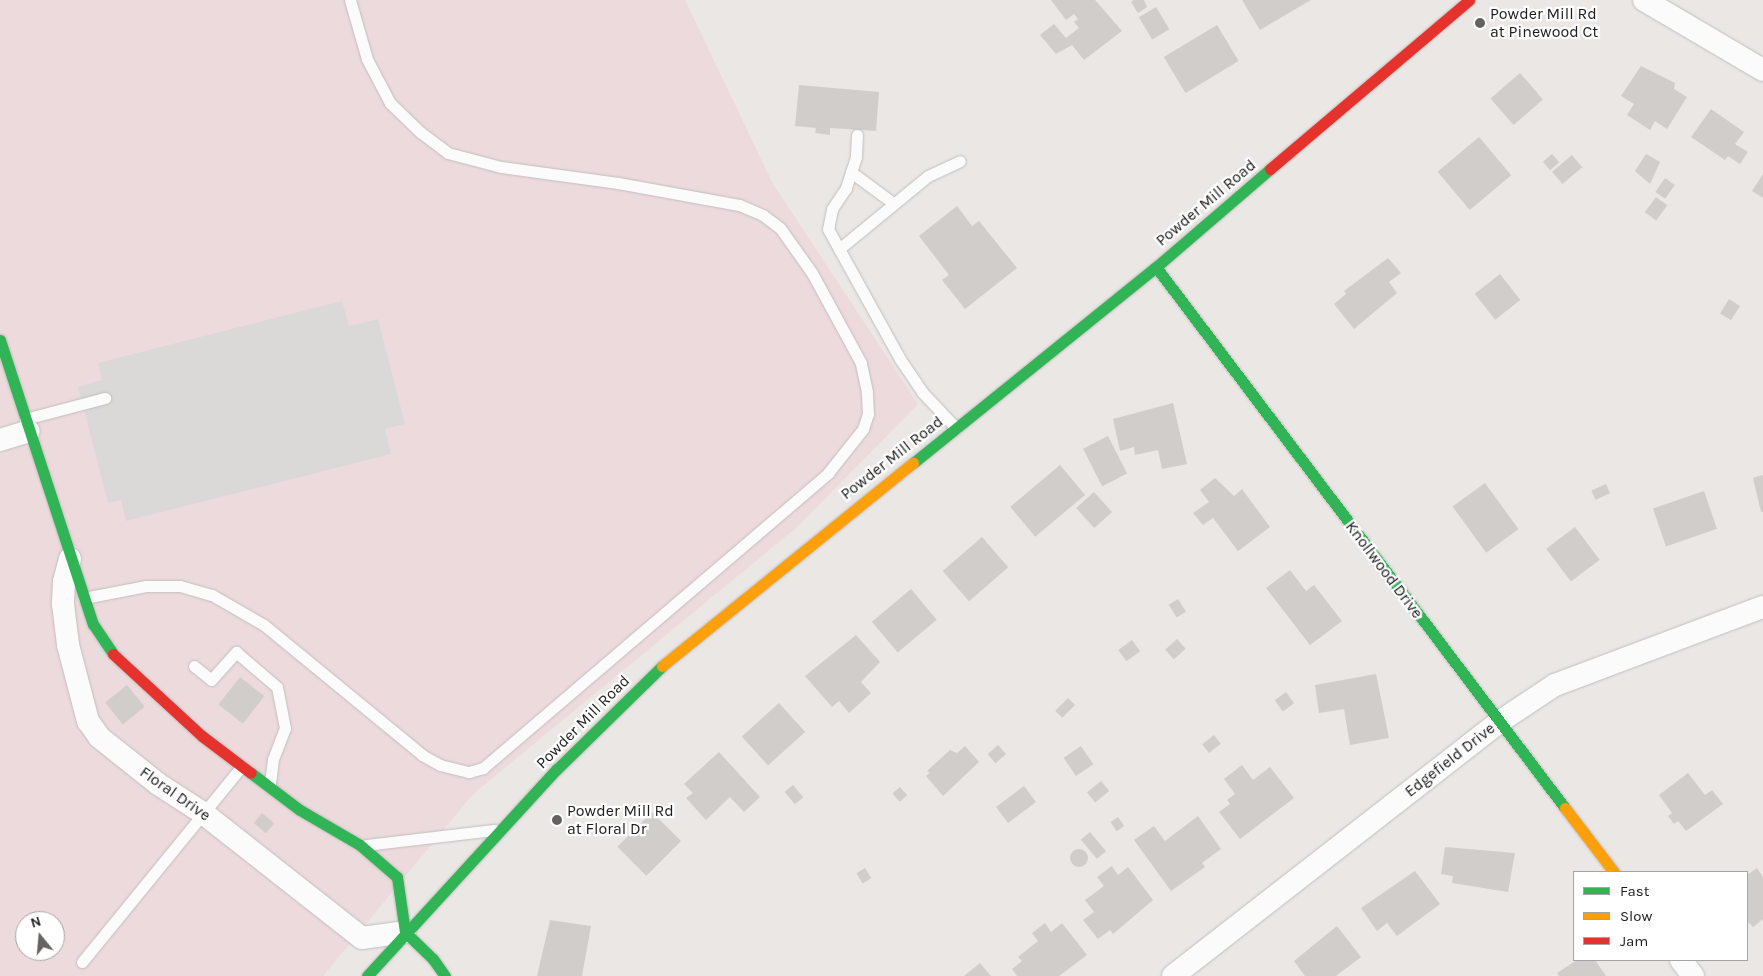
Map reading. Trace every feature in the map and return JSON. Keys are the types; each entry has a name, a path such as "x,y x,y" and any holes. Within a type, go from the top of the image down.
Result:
{"street":[{"name":"Powder Mill Road","path":"367,976 405,932 501,829 673,656 867,497 957,429 1156,268 1469,0"},
{"path":"1644,0 1763,70"},
{"name":"Knollwood Drive","path":"1156,268 1613,871"},
{"path":"0,340 70,559 93,624 116,658 150,686 202,736 270,785 300,810 360,845 397,877 405,932 433,959 445,976"},
{"path":"0,440 27,425"},
{"name":"Floral Drive","path":"70,559 64,582 63,604 68,645 88,721 99,737 158,784 204,813 362,938 405,932"},
{"name":"Edgefield Drive","path":"1173,976 1499,722 1555,684 1763,607"},
{"path":"1682,961 1693,976"}],"lane":[{"path":"84,598 146,586 180,586 212,595 264,625 422,755 440,765 469,772 483,768 828,473 863,429 868,414 867,392 861,363 812,273 780,228 763,215 739,204 618,182 501,167 448,153 420,132 390,103 368,59 350,0"},
{"path":"857,134 856,157 846,188 832,209 828,229 900,359 922,392 957,429"},
{"path":"839,249 928,176 960,161"},
{"path":"851,172 893,204"},
{"path":"27,425 105,398"},
{"path":"194,666 211,680 236,652 277,687 285,728 273,759 270,785"},
{"path":"82,962 242,766"},
{"path":"360,845 404,843 501,829"}],"shaded area":[{"path":"0,0 685,0 773,184 918,404 797,527 473,794 323,976 0,976"},
{"path":"342,301 349,326 378,319 405,424 385,429 391,454 126,521 121,500 108,503 78,387 102,380 98,363"}],"building":[{"path":"1051,0 1095,0 1122,31 1084,60 1072,45 1056,54 1040,35 1054,24 1066,38 1079,28 1074,22 1078,19 1074,14 1066,20"},
{"path":"1134,0 1144,0 1147,7 1138,13 1131,2"},
{"path":"1242,0 1311,0 1260,30"},
{"path":"1156,7 1169,29 1152,40 1139,17"},
{"path":"1217,25 1239,61 1185,93 1164,57"},
{"path":"1641,66 1675,83 1674,89 1687,97 1667,129 1655,121 1650,130 1627,115 1634,104 1621,96"},
{"path":"1520,73 1543,99 1514,125 1491,99"},
{"path":"799,85 879,92 876,131 830,128 830,135 815,133 816,128 795,126"},
{"path":"1711,109 1744,132 1735,144 1748,152 1740,164 1728,156 1725,160 1691,137"},
{"path":"1479,137 1511,175 1470,210 1438,172"},
{"path":"1552,154 1559,162 1550,170 1543,162"},
{"path":"1646,154 1660,162 1650,184 1635,171"},
{"path":"1572,155 1582,167 1562,184 1552,172"},
{"path":"1763,174 1763,198 1752,191"},
{"path":"1665,178 1675,185 1665,199 1655,192"},
{"path":"1656,197 1667,205 1656,221 1645,212"},
{"path":"957,206 972,226 979,221 1017,268 965,309 942,280 949,275 919,236"},
{"path":"1388,258 1401,273 1389,282 1397,293 1354,329 1334,304 1346,294 1344,291"},
{"path":"1500,274 1520,300 1495,320 1475,294"},
{"path":"1729,299 1740,306 1731,320 1720,313"},
{"path":"1173,403 1187,464 1162,469 1158,450 1135,455 1134,447 1120,451 1113,419"},
{"path":"1108,436 1127,473 1102,486 1083,449"},
{"path":"1060,465 1085,495 1035,537 1010,507"},
{"path":"1763,475 1763,512 1761,512 1753,478"},
{"path":"1215,478 1234,496 1242,489 1270,527 1238,551 1213,518 1203,525 1193,513 1209,502 1200,490"},
{"path":"1485,483 1519,529 1486,553 1453,507"},
{"path":"1606,484 1610,493 1595,500 1591,491"},
{"path":"1704,491 1717,529 1666,546 1653,509"},
{"path":"1094,492 1112,512 1094,528 1076,508"},
{"path":"1575,527 1600,560 1571,581 1546,549"},
{"path":"982,537 1008,567 969,601 943,571"},
{"path":"1290,570 1306,591 1314,585 1342,621 1310,645 1266,588"},
{"path":"911,589 937,620 898,652 872,622"},
{"path":"1178,599 1186,612 1177,618 1169,605"},
{"path":"856,635 880,662 861,682 871,693 849,713 839,701 832,707 805,676"},
{"path":"1177,639 1186,649 1174,659 1165,650"},
{"path":"1132,640 1140,651 1126,661 1118,650"},
{"path":"1376,674 1389,738 1350,745 1344,709 1319,713 1315,685"},
{"path":"240,677 264,696 243,724 218,705"},
{"path":"127,685 145,707 123,724 105,703"},
{"path":"1286,692 1294,703 1283,712 1275,700"},
{"path":"1068,698 1075,705 1062,718 1055,711"},
{"path":"779,703 805,732 768,765 742,736"},
{"path":"1214,735 1221,744 1209,753 1202,744"},
{"path":"998,745 1006,754 996,763 988,754"},
{"path":"965,746 979,762 943,796 926,776 930,773 927,771 950,750 957,753"},
{"path":"1081,746 1093,764 1076,776 1064,758"},
{"path":"719,752 760,797 744,812 730,797 706,820 686,798 693,793 684,784"},
{"path":"1242,765 1253,780 1270,767 1294,798 1240,839 1219,812 1230,804 1227,800 1235,794 1224,779"},
{"path":"1688,773 1705,795 1712,790 1723,804 1686,831 1678,821 1674,824 1668,816 1672,813 1659,795"},
{"path":"1101,781 1109,791 1095,802 1087,792"},
{"path":"793,785 803,797 795,804 785,792"},
{"path":"1024,786 1036,802 1008,823 996,807"},
{"path":"900,787 907,795 900,802 892,794"},
{"path":"652,812 681,841 646,876 617,847"},
{"path":"262,813 274,823 266,833 254,823"},
{"path":"1198,816 1221,849 1202,863 1205,867 1171,891 1134,840 1154,826 1165,841"},
{"path":"1118,817 1124,826 1117,831 1111,822"},
{"path":"1090,832 1106,851 1097,859 1081,840"},
{"path":"1445,847 1515,853 1508,892 1452,883 1453,876 1441,874"},
{"path":"1079,849 1085,852 1088,858 1085,864 1079,867 1073,864 1070,858 1073,852"},
{"path":"1112,866 1118,875 1128,867 1153,900 1113,934 1110,930 1098,939 1083,920 1094,912 1085,900 1104,886 1097,877"},
{"path":"865,868 871,878 863,883 856,873"},
{"path":"1757,868 1763,877 1763,919 1753,927 1748,922 1748,874"},
{"path":"1415,871 1440,904 1397,936 1387,923 1377,931 1361,908"},
{"path":"550,920 591,926 582,976 537,976"},
{"path":"1045,923 1051,932 1062,923 1087,955 1059,976 1017,976 1012,969 1022,961 1018,957 1038,941 1032,933"},
{"path":"1337,926 1361,957 1336,976 1305,976 1294,961"},
{"path":"1575,961 1596,961 1606,976 1559,976 1557,973"},
{"path":"980,963 991,976 964,976"}],"traffic: fast":[{"path":"913,463 1156,267 1270,169"},
{"path":"1156,267 1565,808"},
{"path":"0,340 93,624 113,654"},
{"path":"367,976 557,769 662,666"},
{"path":"251,773 300,810 360,845 397,877 405,932 433,959 445,976"}],"traffic: slow":[{"path":"662,666 913,463"},
{"path":"1565,808 1613,871"}],"traffic: jam":[{"path":"1270,169 1469,0"},
{"path":"113,654 202,736 251,773"}],"place":[{"name":"Powder Mill Rd at Pinewood Ct","path":"1480,23"},
{"name":"Powder Mill Rd at Floral Dr","path":"557,820"}]}
